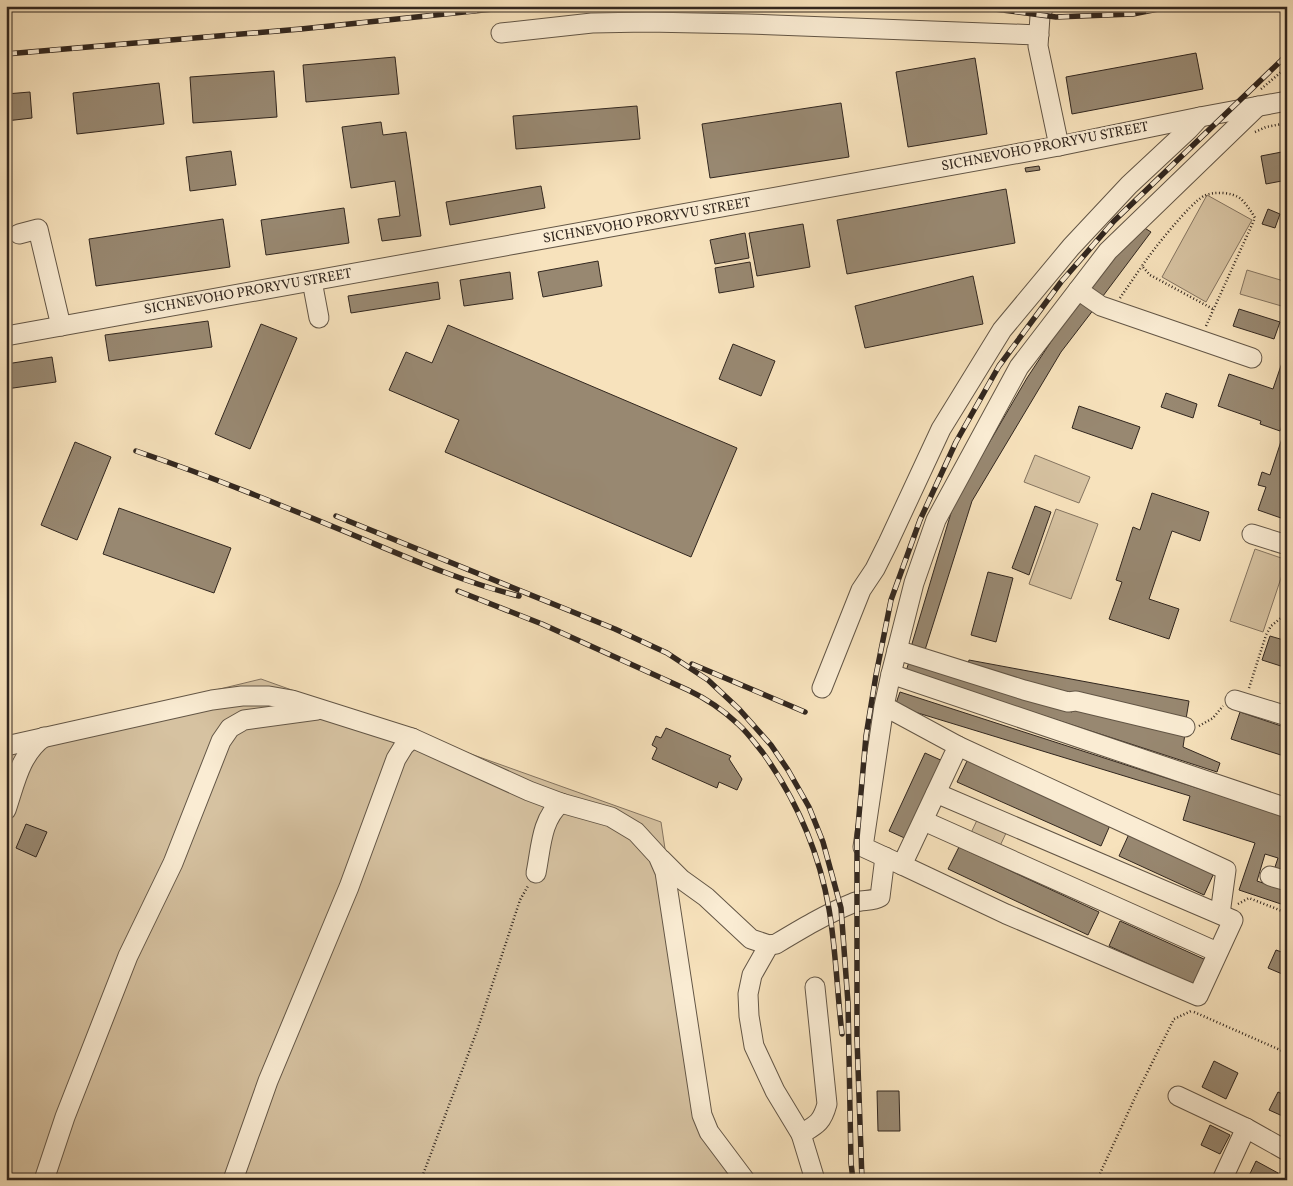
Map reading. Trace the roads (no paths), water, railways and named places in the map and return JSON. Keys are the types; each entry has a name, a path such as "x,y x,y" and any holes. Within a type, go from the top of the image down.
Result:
{"street":[{"path":"1044,6 1040,16 1038,46 1059,146"},
{"path":"501,32 592,23 648,22 1039,35"},
{"path":"936,793 1233,920 1195,1003 863,848 884,706 891,674 914,583 936,520 1019,367 1108,252 1258,99"},
{"name":"SICHNEVOHO PRORYVU STREET","path":"6,336 1059,146 1200,116 1258,99 1287,101"},
{"path":"822,688 861,590 875,569 888,543 941,428 1002,330 1071,247 1129,185 1189,129 1200,116"},
{"path":"18,234 38,228 61,326"},
{"path":"312,281 319,318"},
{"path":"1078,290 1101,306 1252,358"},
{"path":"1252,534 1287,545"},
{"path":"897,650 1068,702 1076,701 1185,727"},
{"path":"891,674 1287,808"},
{"path":"6,746 212,700 242,696 269,696 292,700 412,738 529,791 611,818 636,832 681,879 706,897 751,939 768,945 776,944 857,901 877,900 880,897 894,861 924,821 958,746"},
{"path":"1239,702 1287,716"},
{"path":"884,706 958,746 1226,870 1220,914"},
{"path":"44,1180 65,1118 128,956 174,862 221,741 230,728 244,720 323,709"},
{"path":"6,810 19,770 28,753 35,743 46,736"},
{"path":"234,1180 268,1081 349,887 396,759 404,746 412,738"},
{"path":"536,873 548,818 561,803"},
{"path":"924,821 1217,952"},
{"path":"658,856 665,872 702,1115 709,1132 745,1180"},
{"path":"768,945 752,975 748,994 749,1016 754,1046 775,1091 801,1134 815,1180"},
{"path":"801,1134 819,1124 825,1114 827,1104 815,987"},
{"path":"1178,1096 1246,1128 1287,1151"},
{"path":"1222,1180 1246,1128"}],"railway":[{"path":"6,54 301,29 523,6"},
{"path":"971,6 1056,17 1133,14 1173,6"},
{"path":"862,1180 857,1039 857,838 866,736 876,675 891,600 920,520 956,442 999,366 1061,282 1114,221 1287,55"},
{"path":"136,451 250,493 479,585 519,596"},
{"path":"336,516 615,629 667,653 708,680 739,709 771,745 809,807 823,842 841,908 848,1003 851,1163 853,1180"},
{"path":"458,591 542,624 688,690 721,709 748,734 763,753 786,789 805,827 819,867 829,909 842,1034"},
{"path":"692,664 805,712"}]}
